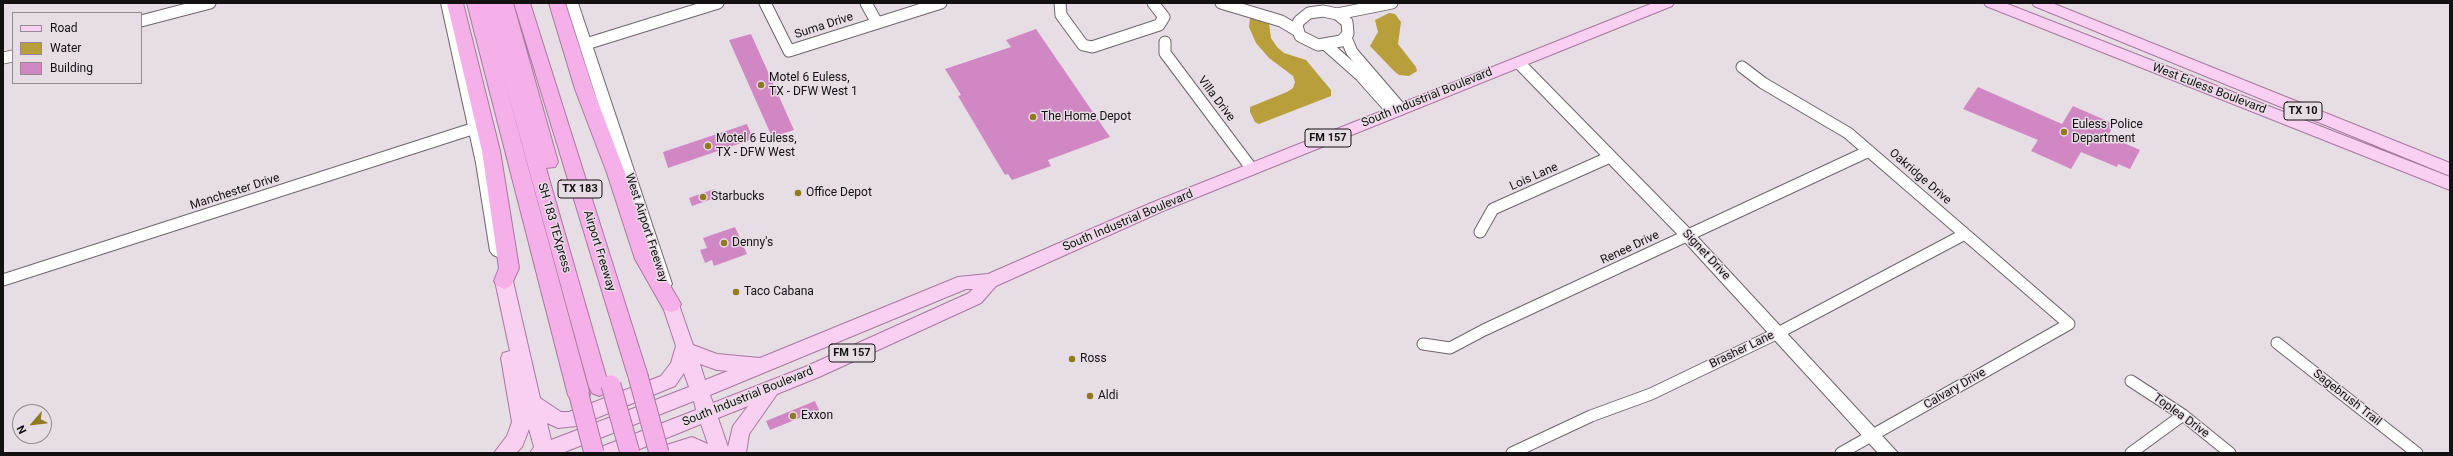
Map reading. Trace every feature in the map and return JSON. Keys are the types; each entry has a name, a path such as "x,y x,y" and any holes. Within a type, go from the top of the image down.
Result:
{"highway":[{"path":"455,3 491,151 510,268 504,281"},
{"path":"475,3 594,453"},
{"name":"SH 183 TEXpress","path":"491,3 605,386 626,450"},
{"name":"SH 183 TEXpress","path":"505,3 605,386"},
{"name":"Airport Freeway","path":"522,3 638,376 659,453"},
{"path":"557,3 584,89 616,173 645,259 671,304"}],"main road":[{"path":"447,3 475,128 515,334 543,452"},
{"name":"West Airport Freeway","path":"572,3 671,304 684,348 720,453"},
{"name":"South Industrial Boulevard","path":"543,452 699,391 964,282 990,281 1157,207 1667,3"},
{"name":"West Euless Boulevard","path":"1991,3 2450,184"},
{"name":"West Euless Boulevard","path":"2039,3 2450,170"},
{"path":"2060,31 2069,15"},
{"name":"Signet Drive","path":"1518,62 1688,236 1889,453"},
{"path":"2194,83 2218,86 2224,79"},
{"name":"South Industrial Boulevard","path":"626,450 707,414 812,372 975,298 990,281"},
{"path":"504,453 515,441 522,422 509,354 515,334"},
{"path":"532,402 558,420 570,420 668,381 679,366 684,348 697,356 717,362 738,365 764,364"},
{"path":"736,453 740,432 770,388"},
{"path":"666,453 692,445 705,453"},
{"name":"FM 157","path":"608,453 626,450"}],"street":[{"path":"142,21 210,3"},
{"path":"586,44 718,3"},
{"name":"Suma Drive","path":"765,3 789,51 941,3"},
{"path":"866,3 877,23"},
{"path":"1060,3 1061,15 1083,45 1092,47 1158,25 1164,17 1153,3"},
{"path":"1221,3 1281,21 1298,31"},
{"path":"1337,14 1389,4"},
{"path":"1389,4 1362,17 1349,27 1346,38 1352,52 1397,110"},
{"path":"1251,11 1304,16 1323,11 1337,14 1343,18 1349,27"},
{"path":"1304,16 1297,26 1298,31 1300,36 1311,43 1326,45 1334,44 1346,38"},
{"name":"Villa Drive","path":"1165,42 1165,53 1252,169"},
{"path":"1326,45 1397,110"},
{"name":"Oakridge Drive","path":"1742,67 1763,83 1848,133 2069,324"},
{"name":"Manchester Drive","path":"3,280 475,128"},
{"name":"Renee Drive","path":"1423,344 1450,348 1484,330 1869,151"},
{"name":"Lois Lane","path":"1480,232 1493,209 1610,157"},
{"name":"Brasher Lane","path":"1512,453 1591,416 1651,394 1778,333 1965,234"},
{"name":"Calvary Drive","path":"1841,453 2069,324"},
{"name":"Sagebrush Trail","path":"2277,343 2416,453"},
{"name":"Toplea Drive","path":"2131,381 2183,415 2230,453"},
{"path":"2131,453 2183,415"}],"water":[{"path":"1389,13 1395,14 1401,22 1398,44 1416,67 1417,71 1409,76 1399,75 1370,46 1378,32 1375,20"},
{"path":"1250,18 1269,24 1271,38 1277,47 1284,53 1306,60 1331,90 1331,96 1259,124 1255,122 1250,112 1250,107 1287,92 1293,88 1295,82 1293,76 1269,58 1256,43 1249,27"}],"building":[{"name":"The Home Depot","path":"1036,29 1110,137 1048,160 1051,166 1012,180 1008,174 1005,175 958,96 961,95 945,69 1011,47 1006,40"},
{"name":"Motel 6 Euless, TX - DFW West 1","path":"751,34 794,130 772,137 729,40"},
{"name":"Euless Police Department","path":"1978,87 2062,124 2073,106 2114,124 2108,136 2140,150 2130,169 2118,164 2117,167 2081,152 2071,169 2031,151 2038,140 1963,109"},
{"name":"Motel 6 Euless, TX - DFW West","path":"747,124 753,139 668,168 663,152"},
{"name":"Starbucks","path":"714,189 717,197 692,206 689,198"},
{"name":"Denny's","path":"735,227 747,254 714,266 712,260 705,263 700,250 707,248 703,238"},
{"name":"Exxon","path":"815,401 819,410 770,430 766,421"}],"place":[{"name":"Motel 6 Euless, TX - DFW West 1","path":"761,85"},
{"name":"The Home Depot","path":"1033,117"},
{"name":"Euless Police Department","path":"2064,132"},
{"name":"Motel 6 Euless, TX - DFW West","path":"708,146"},
{"name":"Office Depot","path":"798,193"},
{"name":"Starbucks","path":"703,197"},
{"name":"Denny's","path":"724,243"},
{"name":"Taco Cabana","path":"736,292"},
{"name":"Ross","path":"1072,359"},
{"name":"Aldi","path":"1090,396"},
{"name":"Exxon","path":"793,416"}]}
